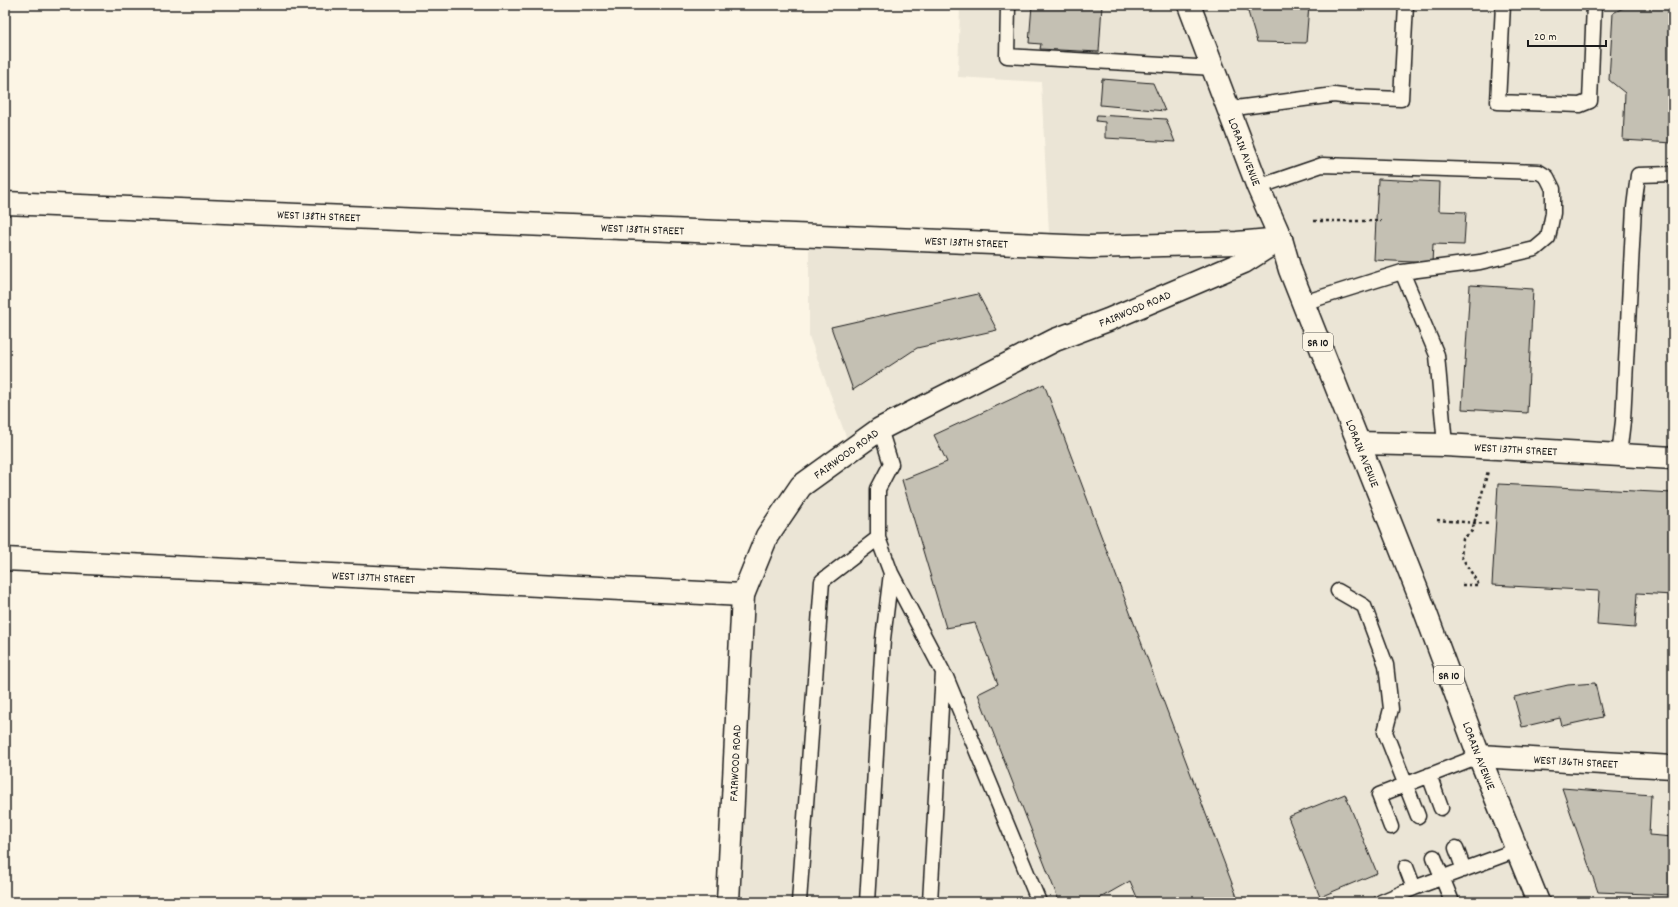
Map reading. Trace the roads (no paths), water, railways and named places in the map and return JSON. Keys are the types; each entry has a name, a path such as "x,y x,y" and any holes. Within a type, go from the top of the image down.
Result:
{"street":[{"name":"LORAIN AVENUE","path":"1189,5 1258,187 1281,239 1290,270 1418,595 1479,756 1538,902"},
{"name":"WEST 138TH STREET","path":"5,203 1090,247 1238,243 1281,239"},
{"name":"FAIRWOOD ROAD","path":"728,902 743,595 766,536 801,486 880,430 1054,340 1108,320 1244,262 1281,239"},
{"name":"WEST 137TH STREET","path":"1358,443 1445,445 1673,458"},
{"name":"WEST 137TH STREET","path":"5,558 743,595"},
{"name":"WEST 136TH STREET","path":"1479,756 1673,767"}],"lane":[{"path":"1008,5 1007,56 1214,68"},
{"path":"1228,109 1334,95 1401,99 1406,5"},
{"path":"1503,5 1498,102 1580,105 1590,100 1594,5"},
{"path":"1258,187 1322,165 1539,172 1547,177 1553,189 1553,214 1548,238 1535,249 1480,262 1402,272 1303,303"},
{"path":"1619,455 1623,421 1634,207 1638,175 1673,174"},
{"path":"1402,272 1437,355 1445,445"},
{"path":"880,430 891,464 878,489 878,538 891,573 944,672 1038,902"},
{"path":"799,902 822,581 878,538"},
{"path":"867,902 883,638 891,573"},
{"path":"1338,591 1364,606 1386,665 1391,709 1385,732 1418,816"},
{"path":"930,902 944,672"},
{"path":"1391,827 1379,795 1479,756"},
{"path":"1429,775 1441,808"},
{"path":"1456,848 1464,870"},
{"path":"1381,902 1414,888 1517,850"},
{"path":"1434,857 1452,902"},
{"path":"1406,867 1414,888"}]}
